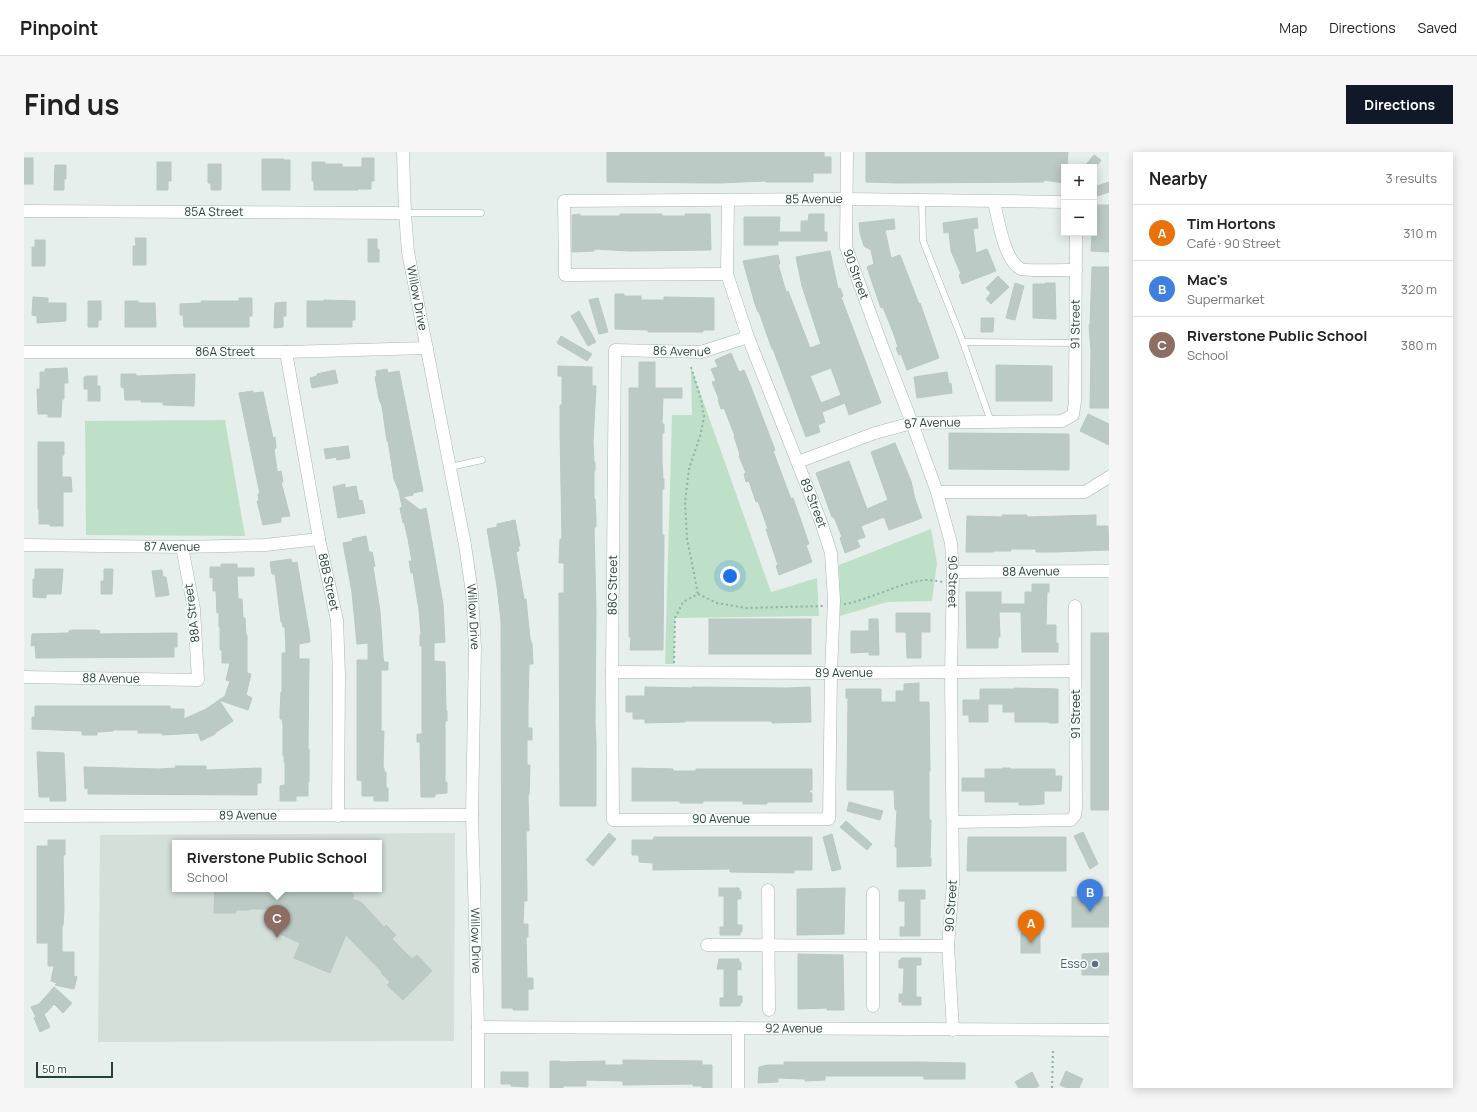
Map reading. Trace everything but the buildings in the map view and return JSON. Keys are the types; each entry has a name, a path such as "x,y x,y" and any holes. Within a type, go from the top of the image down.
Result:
{"street":[{"name":"Willow Drive","path":"403,152 408,252 465,545 472,593 475,648 472,815 478,1027 478,1088"},
{"name":"90 Street","path":"847,152 846,247 880,343 912,423 937,492 951,543 953,577 951,672 953,883 948,946 953,1030"},
{"name":"85 Avenue","path":"727,274 565,275 564,201 846,199 1061,202"},
{"name":"89 Street","path":"728,200 727,274 748,338 798,462 831,553 834,606 831,673 829,819"},
{"path":"994,202 1008,255 1021,269 1076,270"},
{"name":"85A Street","path":"24,211 405,213"},
{"name":"91 Street","path":"1073,415 1075,401 1076,236"},
{"name":"86 Avenue","path":"615,350 700,352 748,338"},
{"name":"86A Street","path":"24,352 286,352 427,348"},
{"name":"88C Street","path":"613,820 612,672 615,350"},
{"name":"88B Street","path":"286,352 319,538 337,620 339,675 338,816"},
{"name":"87 Avenue","path":"798,462 875,433 912,423 1062,421 1073,415"},
{"path":"937,492 1085,492 1109,477"},
{"name":"87 Avenue","path":"24,545 182,547 265,545 319,538"},
{"name":"88A Street","path":"182,547 194,608 198,680"},
{"name":"88 Avenue","path":"953,577 1109,571"},
{"name":"91 Street","path":"953,822 1071,820 1075,815 1075,606"},
{"name":"89 Avenue","path":"612,672 831,673 1075,671"},
{"name":"88 Avenue","path":"24,677 198,680"},
{"name":"89 Avenue","path":"24,816 472,815"},
{"name":"90 Avenue","path":"613,820 829,819"},
{"path":"768,890 769,1010"},
{"path":"873,1006 874,893"},
{"path":"707,945 948,946"},
{"name":"92 Avenue","path":"478,1027 1109,1030"},
{"path":"738,1028 738,1088"}],"lane":[{"path":"922,200 923,241 963,342 990,422"},
{"path":"405,213 481,213"},
{"path":"963,342 1075,343"},
{"path":"450,467 482,460"}],"path":[{"path":"691,368 701,399 704,416 701,433 689,469 685,502 687,539 698,594"},
{"path":"698,594 717,603 746,608 834,606 856,602 924,580 953,577"},
{"path":"674,664 675,618 683,602 698,594"},
{"path":"1052,1088 1053,1049"}],"shaded area":[{"path":"455,833 454,1041 98,1042 100,835"}],"green space":[{"path":"691,367 771,592 817,578 819,616 675,618 674,664 665,664 672,415 692,415"},
{"path":"225,420 245,536 86,535 85,421"},
{"path":"931,529 937,563 932,601 887,602 840,616 839,565"}],"place":[{"name":"Mac's","path":"1090,912"},
{"name":"Riverstone Public School","path":"277,938"},
{"name":"Tim Hortons","path":"1031,943"},
{"name":"Esso","path":"1095,964"}]}
